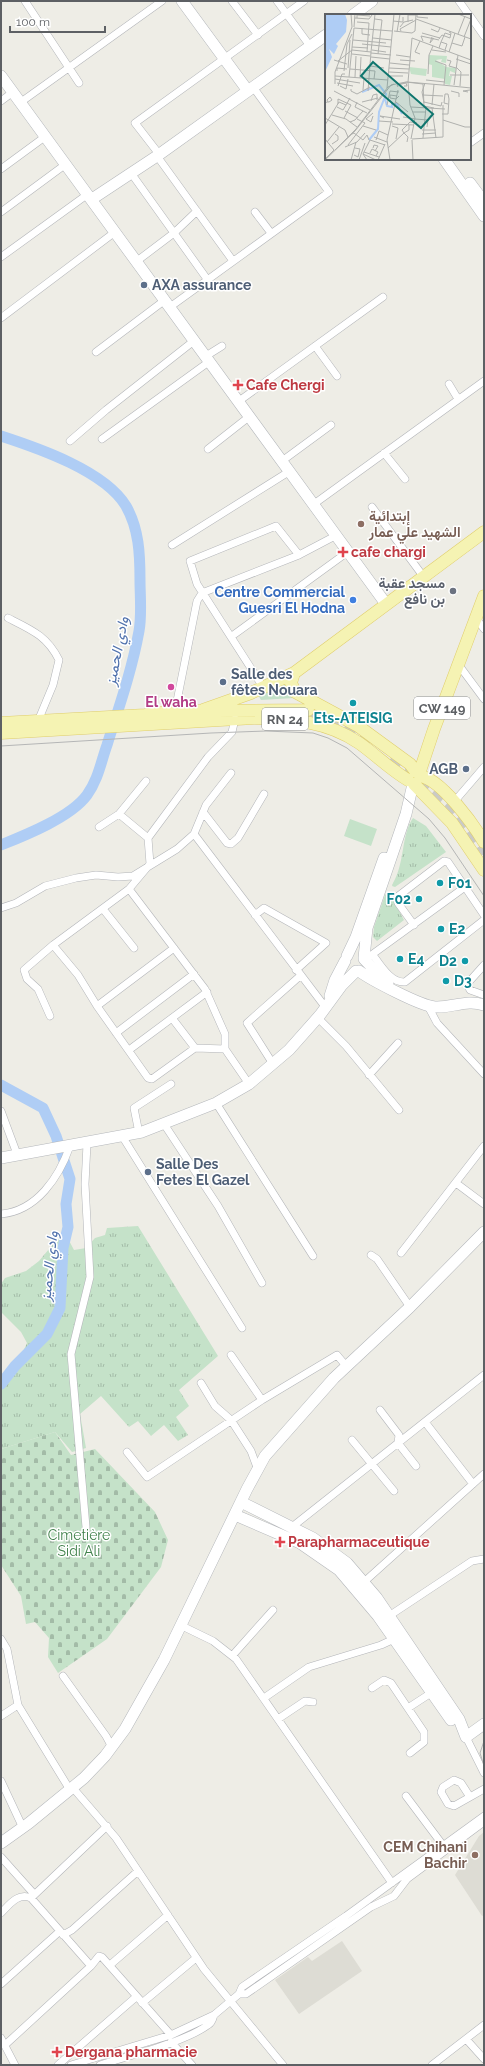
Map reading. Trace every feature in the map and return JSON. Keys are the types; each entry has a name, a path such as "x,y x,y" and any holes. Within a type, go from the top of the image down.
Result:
{"main road":[{"path":"182,1 251,89"},
{"path":"190,1 228,58"},
{"path":"354,14 372,1"},
{"path":"90,197 158,155 325,36"},
{"path":"1,76 349,551 386,604"},
{"path":"445,160 484,216"},
{"path":"454,160 484,202"},
{"name":"RN 24","path":"205,716 294,673 484,532"},
{"name":"CW 149","path":"424,757 484,596"},
{"name":"RN 24","path":"294,673 291,683 295,692 358,726 400,756 418,778"},
{"name":"RN 24","path":"1,734 88,723 205,716 282,704 308,705 327,709"},
{"name":"RN 24","path":"143,720 175,711 235,719 284,719 316,723 329,727 358,742 388,766 418,778"},
{"path":"205,716 310,712"},
{"name":"RN 24","path":"1,723 38,721 88,723"},
{"path":"388,766 393,767 397,765 400,760 400,756"},
{"path":"326,1008 335,980 356,937 387,859 396,833 400,812 408,800 418,778 424,757"},
{"path":"424,757 418,778 434,804 452,823 484,870"},
{"path":"418,778 454,802 483,838"},
{"path":"1,1158 16,1154 87,1144 139,1133 216,1103 249,1084 289,1050 318,1018 342,984 364,965 366,958 368,928 387,859"},
{"path":"346,959 351,953 357,952 366,958 395,990"},
{"path":"346,959 348,969 358,971 376,982 428,1006 441,1007 479,1004"},
{"path":"1,1843 23,1828 91,1772 125,1729 158,1671 265,1456 334,1378 410,1307 483,1234"},
{"path":"241,1502 330,1549 347,1563 364,1582 389,1616 393,1632 431,1693 456,1726 466,1736"},
{"path":"235,1515 282,1535 313,1552 339,1570 393,1632 459,1719 466,1736"},
{"path":"282,1535 289,1526"},
{"path":"466,1736 484,1724"}],"street":[{"path":"25,1 41,23 79,83"},
{"path":"21,102 162,1"},
{"path":"232,1 258,36"},
{"path":"277,1 310,46"},
{"path":"233,261 135,123 228,58 304,1"},
{"path":"459,1 469,14"},
{"path":"471,17 484,36"},
{"path":"96,352 168,303 207,280 329,192 251,89"},
{"path":"1,101 13,92"},
{"path":"471,142 484,133"},
{"path":"1,169 46,136"},
{"path":"1,212 66,164"},
{"path":"131,173 207,280"},
{"path":"1,257 90,197"},
{"path":"137,261 174,233 197,211"},
{"path":"255,212 271,233"},
{"path":"1,318 115,232"},
{"path":"239,401 383,297"},
{"path":"70,441 106,410 195,340"},
{"path":"102,439 222,346"},
{"path":"315,346 337,376"},
{"path":"314,504 484,381"},
{"path":"449,384 458,399"},
{"path":"208,449 250,416"},
{"path":"282,460 331,425"},
{"path":"384,454 404,479"},
{"path":"172,545 290,472"},
{"path":"372,507 423,576"},
{"path":"263,688 232,636 202,593 197,584 190,561 276,526 299,556"},
{"path":"175,711 197,601 202,593 299,556 337,535"},
{"path":"232,636 349,551"},
{"path":"8,618 36,631 52,646 59,660 53,685 38,721"},
{"path":"476,618 484,629"},
{"path":"458,664 484,699"},
{"path":"50,1016 38,989 26,979 24,970 54,945 129,889 150,864 148,838 208,757 228,737 233,729 235,719"},
{"path":"454,802 484,766"},
{"path":"1,908 16,903 45,886 96,875 118,878 133,876 150,864 177,849 194,834 203,812 219,787 231,773"},
{"path":"99,827 119,814 146,781"},
{"path":"203,812 227,843 231,844 238,838 264,794"},
{"path":"119,814 148,838"},
{"path":"194,834 226,874 298,973 326,1008"},
{"path":"414,925 398,903 399,894 444,861 448,862 484,915"},
{"path":"465,887 366,958 392,978 405,982 484,920"},
{"path":"129,889 206,992 225,1034 225,1049 249,1084"},
{"path":"255,915 264,908 326,943 247,1023 273,1064"},
{"path":"104,909 134,948"},
{"path":"54,945 78,975 97,1006 150,1080 195,1048 225,1049"},
{"path":"97,1006 174,948"},
{"path":"484,965 467,984 470,990 484,995"},
{"path":"116,1033 194,974"},
{"path":"129,1050 206,992"},
{"path":"479,1004 484,1012"},
{"path":"428,1006 436,1023 484,1074"},
{"path":"172,1018 195,1048"},
{"path":"318,1018 346,1046 399,1110"},
{"path":"369,1075 398,1043"},
{"path":"139,1133 134,1108 171,1084"},
{"path":"216,1103 313,1256"},
{"path":"1,1111 16,1154"},
{"path":"164,1124 218,1206 262,1283"},
{"path":"122,1136 242,1328"},
{"path":"86,1527 71,1354 90,1277 85,1184 87,1144"},
{"path":"1,1214 10,1214 23,1208 39,1197 51,1184 65,1160 70,1146"},
{"path":"401,1253 484,1146"},
{"path":"456,1183 484,1204"},
{"path":"370,1255 378,1259 410,1307"},
{"path":"231,1355 262,1400"},
{"path":"127,1452 146,1477 262,1400 337,1355 347,1367"},
{"path":"289,1526 484,1375"},
{"path":"201,1383 215,1406 231,1420 251,1451 258,1470"},
{"path":"380,1410 400,1435 398,1443"},
{"path":"425,1422 473,1484"},
{"path":"352,1440 394,1491"},
{"path":"398,1443 416,1466"},
{"path":"364,1582 484,1474"},
{"path":"389,1616 472,1561 484,1559"},
{"path":"232,1656 273,1610"},
{"path":"180,1625 213,1641 232,1656 264,1698 392,1882 390,1891 395,1895"},
{"path":"264,1698 309,1667 381,1645 393,1632"},
{"path":"1,1639 7,1649 18,1705 71,1789 107,1826 196,1958 229,2001 283,2065"},
{"path":"63,1676 106,1736 112,1747"},
{"path":"372,1688 382,1681 389,1681 424,1732 425,1737 422,1744 410,1753"},
{"path":"408,1708 431,1693"},
{"path":"278,1718 305,1700 314,1702"},
{"path":"1,1716 18,1705"},
{"path":"466,1736 484,1773"},
{"path":"1,1782 23,1828"},
{"path":"470,1797 484,1789"},
{"path":"406,1796 445,1848"},
{"path":"239,1994 246,1994 375,1904 395,1895 407,1879 484,1816"},
{"path":"100,2065 171,2039 214,2015 239,1994 244,1986 392,1882 484,1822"},
{"path":"1,1913 18,1898 32,1896 107,1826"},
{"path":"1,1857 61,1933 91,1966"},
{"path":"1,1984 61,1933 72,1930 138,1871"},
{"path":"392,1882 400,1882 402,1887"},
{"path":"110,1965 168,1915"},
{"path":"5,2046 91,1966 99,1956 110,1965 192,2065"},
{"path":"142,2003 196,1958"},
{"path":"58,2065 136,1997"},
{"path":"433,2065 484,2025"},
{"path":"1,2038 15,2065"},
{"path":"79,2064 171,2039"},
{"path":"466,2039 484,2059"}],"shaded area":[{"name":"CEM Chihani Bachir","path":"484,1832 484,1915 482,1916 455,1875 479,1836"},
{"path":"342,1941 362,1971 299,2014 275,1980 308,1957 312,1961"}],"green space":[{"path":"284,683 287,692 294,698 261,700 258,695"},
{"path":"413,818 426,826 446,852 395,887 392,886 400,867 406,833"},
{"path":"350,819 377,829 371,846 344,836"},
{"path":"387,893 391,896 404,920 377,941 373,937 374,927"},
{"path":"138,1226 218,1356 179,1390 189,1406 176,1417 188,1435 178,1441 164,1425 151,1436 138,1421 129,1427 101,1396 80,1414 86,1448 72,1452 55,1432 1,1449 1,1385 11,1378 27,1343 21,1332 1,1312 1,1284 5,1278 26,1271 39,1261 64,1231 74,1250 86,1248 95,1238 105,1235 107,1228"},
{"name":"Cimetière Sidi Ali","path":"55,1432 71,1455 95,1449 155,1512 168,1540 161,1567 107,1639 58,1673 48,1657 49,1638 35,1622 26,1624 21,1596 1,1565 1,1449"}],"waterway":[{"name":"وادي الحميز","path":"1,436 70,462 103,482 116,493 126,506 134,524 138,542 141,612 136,646 121,703 99,771 91,789 80,803 59,818 35,831 1,845"},
{"name":"وادي الحميز","path":"1,1085 43,1108 56,1136 70,1179 66,1204 68,1227 63,1248 60,1308 47,1334 15,1366 1,1384"}],"tunnel":[{"path":"311,714 345,728 373,746"},
{"path":"392,757 450,806 469,830 484,854"}],"tram line":[{"path":"1,746 211,733 266,731 313,733 328,738 347,748 429,819 445,838 484,896"},
{"path":"484,1741 480,1753 484,1766"}],"place":[{"name":"AXA assurance","path":"144,285"},
{"name":"Cafe Chergi","path":"238,385"},
{"name":"إبتدائية الشهيد علي عمار","path":"361,524"},
{"name":"cafe chargi","path":"343,552"},
{"name":"مسجد عقبة بن نافع","path":"453,591"},
{"name":"Centre Commercial Guesri El Hodna","path":"353,600"},
{"name":"Salle des fêtes Nouara","path":"223,682"},
{"name":"El waha","path":"171,687"},
{"name":"Ets-ATEISIG","path":"353,703"},
{"name":"AGB","path":"466,769"},
{"name":"F01","path":"440,883"},
{"name":"F02","path":"419,899"},
{"name":"E2","path":"441,929"},
{"name":"E4","path":"400,959"},
{"name":"D2","path":"465,961"},
{"name":"D3","path":"446,981"},
{"name":"Salle Des Fetes El Gazel","path":"148,1172"},
{"name":"Parapharmaceutique","path":"280,1542"},
{"name":"CEM Chihani Bachir","path":"475,1855"},
{"name":"Dergana pharmacie","path":"57,2052"}]}
